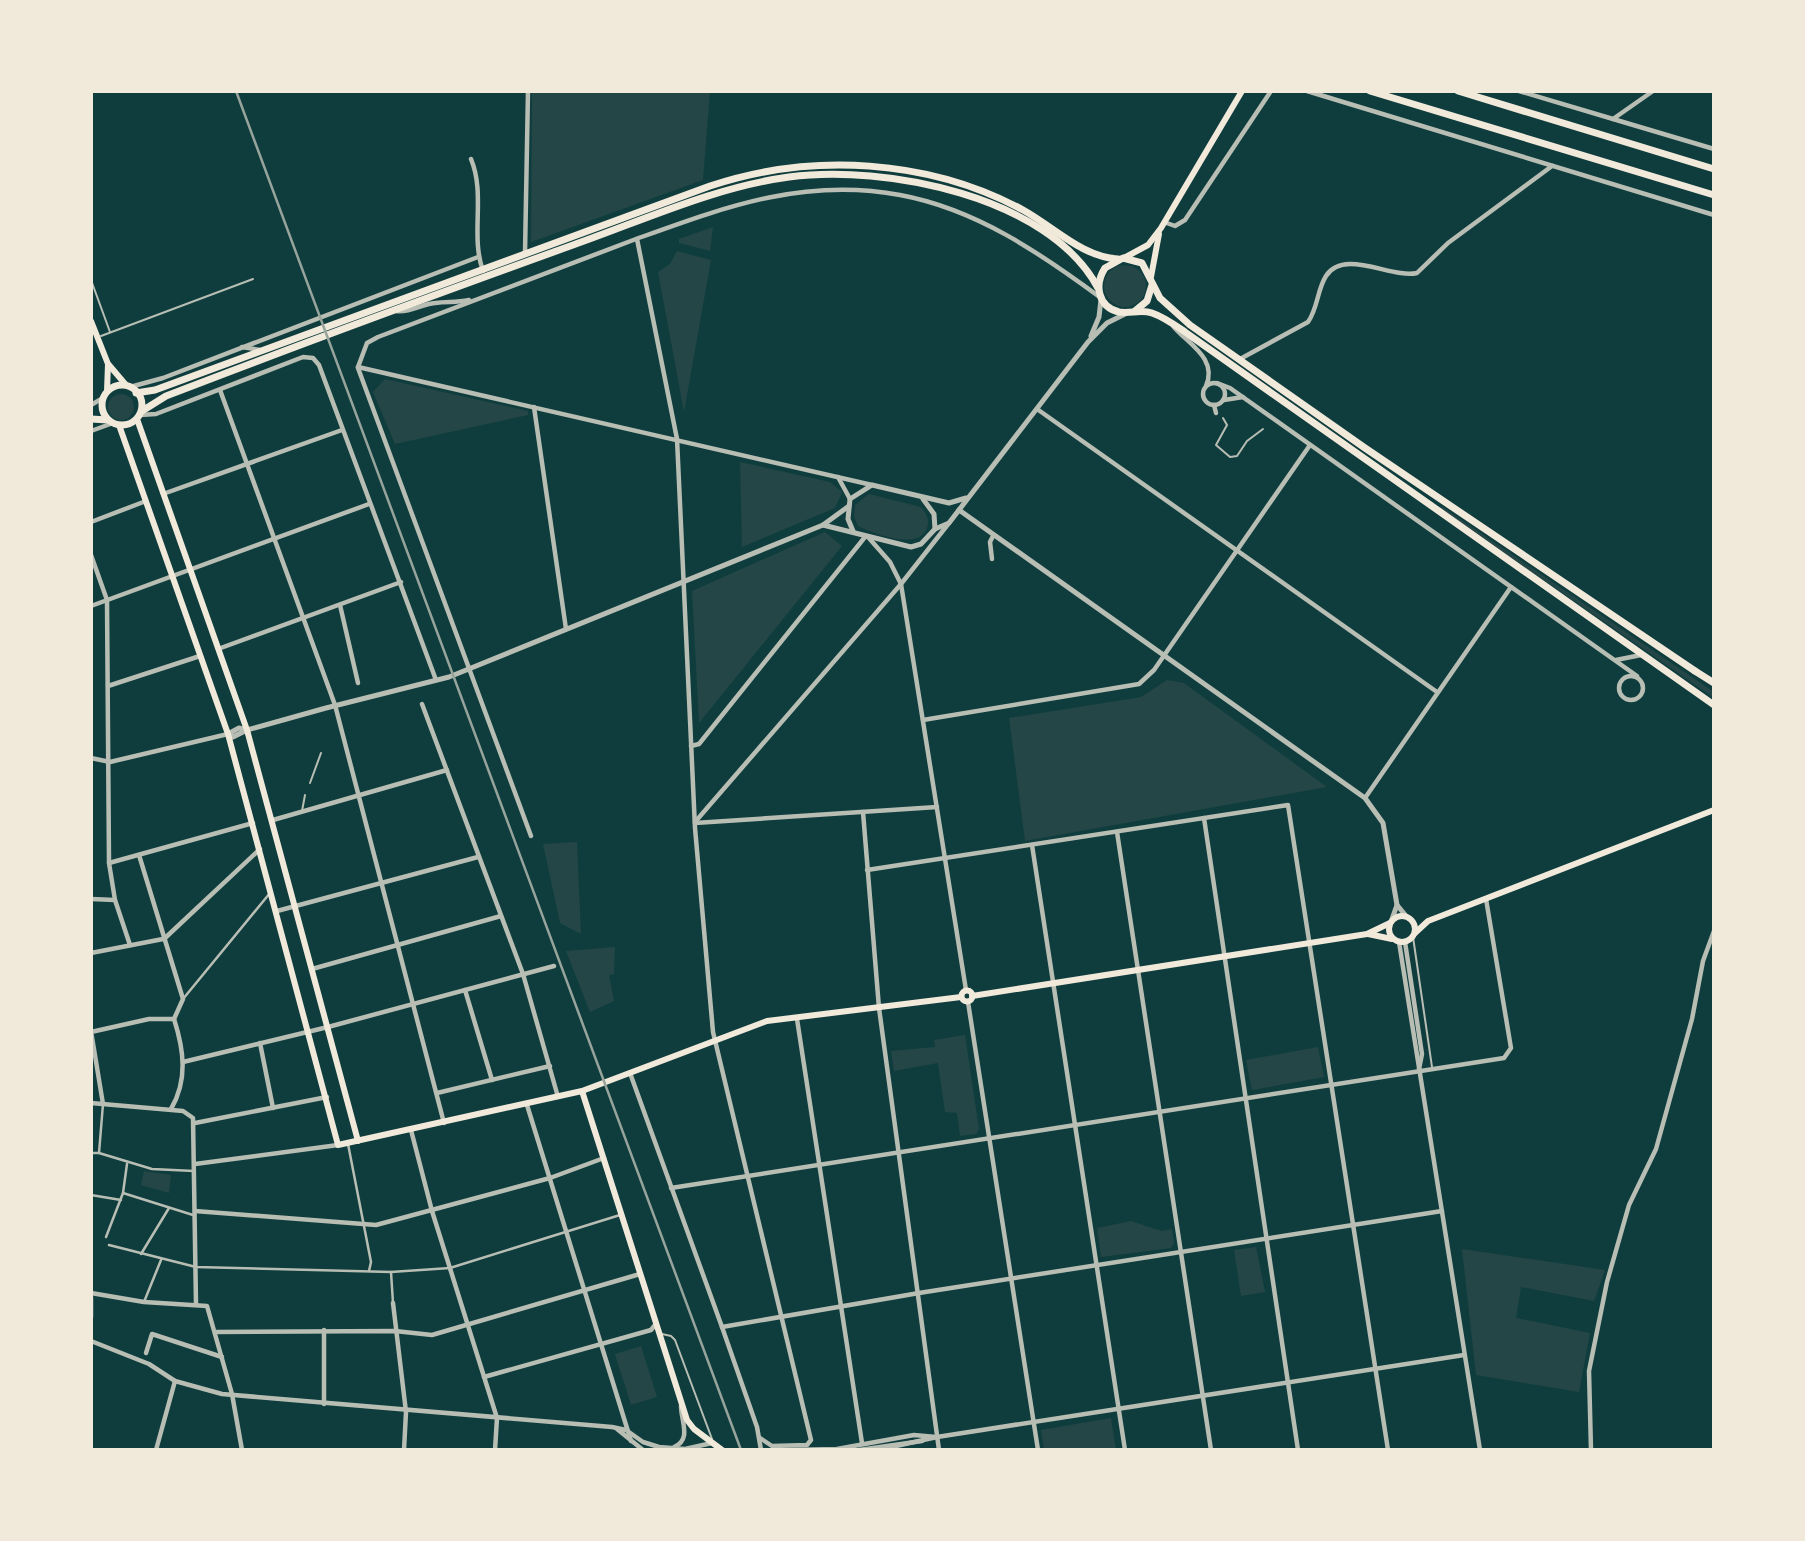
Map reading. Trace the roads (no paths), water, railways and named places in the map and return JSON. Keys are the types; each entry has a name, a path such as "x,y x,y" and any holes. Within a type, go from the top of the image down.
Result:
{"highway":[{"path":"1370,91 1714,195"},
{"path":"1458,91 1714,169"},
{"path":"1714,685 1239,359 1168,306 1142,263 1089,253 1024,210 971,188 918,173 845,164 799,166 740,176 525,253 484,273 392,310 166,396 139,415 130,425 91,417 117,385 155,390 260,350 484,273 729,189 792,176 840,174 923,184 1004,211 1060,244 1085,267 1101,299 1116,311 1147,311 1168,320 1714,705"},
{"path":"1098,289 1105,268 1121,259"},
{"path":"1131,312 1147,301 1152,280"},
{"path":"131,388 139,415"},
{"path":"104,398 113,423"}],"main road":[{"path":"1121,259 1145,247 1162,225 1242,91"},
{"path":"1152,280 1162,225"},
{"path":"91,321 108,364 131,388"},
{"path":"104,398 108,364"},
{"path":"139,415 163,494 247,730 358,1141"},
{"path":"113,423 146,501 228,734 338,1144 582,1091 767,1021 879,1008 964,993 970,999 1052,983 1367,934 1391,921 1407,917 1428,921"},
{"path":"1367,934 1399,941 1414,935 1428,921 1714,810"},
{"path":"1407,917 1414,924 1414,935"},
{"path":"1391,921 1389,933 1399,941"},
{"path":"582,1091 623,1214 681,1405 690,1425 722,1450"}],"street":[{"path":"525,253 527,91"},
{"path":"1162,225 1175,226 1185,220 1270,91"},
{"path":"1307,91 1714,215"},
{"path":"1519,91 1714,149"},
{"path":"1613,119 1653,91"},
{"path":"471,159 479,178 478,257 484,273"},
{"path":"1239,359 1308,322 1325,277 1332,270 1349,264 1396,273 1417,273 1448,243 1552,166"},
{"path":"531,836 358,367 367,343 474,299 732,204 802,191 852,190 899,195 946,208 992,226 1101,299 1101,312 1088,342"},
{"path":"636,239 677,439 694,823 716,1039 810,1440 807,1445 772,1446 760,1438"},
{"path":"131,388 478,257"},
{"path":"392,310 406,312 432,303 453,304 474,299"},
{"path":"694,823 901,584 1088,342 1107,323 1131,312"},
{"path":"1168,320 1204,357 1210,377 1203,398 1214,405 1216,412"},
{"path":"242,346 260,350"},
{"path":"139,415 156,414 303,358 313,358 319,365 436,680"},
{"path":"358,367 920,497 949,503 961,502 971,494"},
{"path":"1206,386 1217,383 1244,398 1616,660 1637,676 1644,686 1642,694 1635,699 1623,697 1619,690 1621,672 1616,660"},
{"path":"1217,383 1224,391 1222,402"},
{"path":"220,390 335,705 340,740 444,1123"},
{"path":"91,405 104,398"},
{"path":"1214,405 1229,398 1244,398"},
{"path":"534,407 566,630"},
{"path":"1037,409 1437,692"},
{"path":"91,431 113,423"},
{"path":"163,494 342,430"},
{"path":"923,720 1139,684 1154,670 1310,445"},
{"path":"837,477 850,499 848,519 853,531"},
{"path":"850,499 872,485"},
{"path":"920,497 934,514 935,529"},
{"path":"91,522 146,501"},
{"path":"91,606 369,504"},
{"path":"91,758 110,762 228,734 233,737 247,730 335,705 449,677 823,525 849,506"},
{"path":"959,510 1365,798 1383,822 1397,905 1391,921"},
{"path":"923,556 928,538 935,529 949,523"},
{"path":"823,525 911,547 928,538"},
{"path":"992,559 990,542 993,536"},
{"path":"691,746 699,744 866,537"},
{"path":"866,537 890,562 901,584 946,858 964,993"},
{"path":"91,555 107,600 109,863 115,900 131,946"},
{"path":"218,649 401,582"},
{"path":"1365,798 1511,587"},
{"path":"340,605 358,683"},
{"path":"1616,660 1641,654"},
{"path":"108,686 202,656"},
{"path":"1620,682 1629,675 1637,676"},
{"path":"422,704 523,974 558,1097"},
{"path":"273,820 447,770"},
{"path":"867,870 1288,805 1329,1084 1388,1450"},
{"path":"694,823 937,807"},
{"path":"863,812 879,1008 939,1450"},
{"path":"1203,818 1298,1450"},
{"path":"109,863 253,823"},
{"path":"1117,832 1212,1450"},
{"path":"1032,845 1125,1450"},
{"path":"91,953 163,939 260,849"},
{"path":"139,855 183,999"},
{"path":"277,911 478,857"},
{"path":"171,1110 177,1097 183,1062 174,1019 183,999 271,891"},
{"path":"91,899 115,900"},
{"path":"671,1188 1503,1058 1511,1048 1486,899"},
{"path":"1397,905 1407,917"},
{"path":"312,969 501,916"},
{"path":"1591,1450 1589,1371 1605,1293 1629,1205 1656,1149 1692,1019 1703,961 1714,932"},
{"path":"1399,941 1480,1450"},
{"path":"183,1062 309,1032 554,966"},
{"path":"465,990 492,1080"},
{"path":"970,999 1038,1450"},
{"path":"99,1153 103,1104 93,1057 91,1031 149,1019 174,1019"},
{"path":"797,1019 862,1443"},
{"path":"260,1043 273,1108"},
{"path":"437,1093 550,1066"},
{"path":"630,1073 722,1327 760,1438 761,1450"},
{"path":"195,1123 327,1097"},
{"path":"91,1103 187,1113 195,1123 196,1304"},
{"path":"527,1105 631,1441"},
{"path":"411,1130 432,1211 497,1418 495,1450"},
{"path":"348,1143 371,1262 369,1271"},
{"path":"195,1164 338,1144"},
{"path":"91,1153 152,1169 195,1171"},
{"path":"123,1194 195,1213 376,1225 550,1178 604,1158"},
{"path":"106,1237 123,1194 127,1163"},
{"path":"91,1195 121,1200"},
{"path":"141,1254 169,1208"},
{"path":"722,1327 842,1305 1442,1211"},
{"path":"109,1245 196,1268 391,1272 450,1268 623,1214"},
{"path":"144,1302 161,1260"},
{"path":"391,1272 395,1331 407,1412 404,1450"},
{"path":"216,1332 395,1331 432,1335 640,1273"},
{"path":"91,1317 91,1295 207,1306 232,1394 242,1450"},
{"path":"484,1377 651,1330 656,1325"},
{"path":"324,1331 324,1404"},
{"path":"144,1362 152,1334 223,1357"},
{"path":"91,1341 144,1362 175,1381 232,1394 626,1430 643,1442 668,1448 685,1449 713,1443"},
{"path":"878,1450 937,1437 1464,1355"},
{"path":"156,1450 175,1381"},
{"path":"668,1448 679,1446 685,1437 681,1405"},
{"path":"617,1429 643,1450"},
{"path":"786,1450 836,1450 914,1435 937,1437"},
{"path":"859,1450 926,1440"}],"lane":[{"path":"98,337 253,279"},
{"path":"91,280 111,333"},
{"path":"1223,418 1227,425 1216,445 1230,457 1237,457 1247,442 1263,429"},
{"path":"310,783 321,753"},
{"path":"301,812 305,795"},
{"path":"1414,935 1432,1068"},
{"path":"658,1335 667,1334 675,1340 713,1443"}],"railway":[{"path":"236,91 741,1450"}]}
